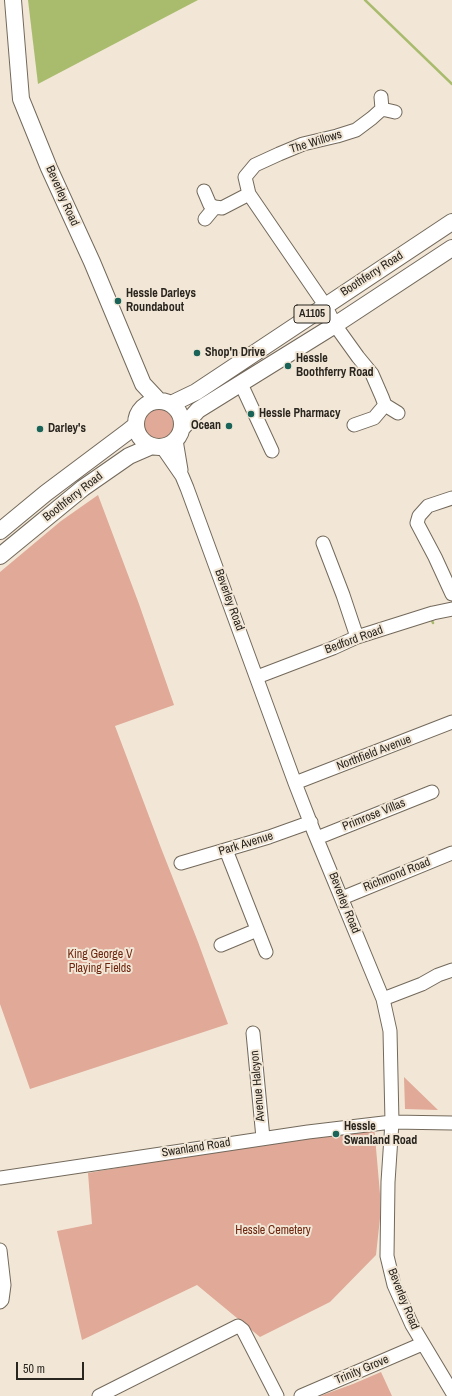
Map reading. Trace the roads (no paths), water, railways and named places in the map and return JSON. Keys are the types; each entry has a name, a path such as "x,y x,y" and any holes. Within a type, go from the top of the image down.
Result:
{"main road":[{"name":"Beverley Road","path":"13,0 21,99 49,168 92,262 143,384 143,407"},
{"name":"Boothferry Road","path":"165,402 196,392 452,222"},
{"name":"Boothferry Road","path":"0,556 83,488 128,456 168,440 198,410 335,325 452,248"},
{"name":"Beverley Road","path":"143,384 165,402"},
{"path":"165,402 177,408 181,414 182,421 168,440 140,438 137,432 136,418 143,407 147,403 165,402"},
{"name":"Boothferry Road","path":"0,531 46,493 136,425"}],"street":[{"name":"The Willows","path":"385,405 372,374 335,325 325,305 249,194 245,177 255,166 303,144 356,130 386,106"},
{"path":"204,191 210,205 222,208 249,194"},
{"path":"206,219 216,207"},
{"path":"241,384 272,451"},
{"path":"354,425 374,418 385,405 398,413"},
{"name":"Beverley Road","path":"168,440 202,526 317,838 383,999 390,1031 392,1122 388,1182 387,1256 394,1285 412,1325 452,1392"},
{"path":"452,498 428,506 418,516 417,522 452,594"},
{"path":"323,543 357,637"},
{"name":"Bedford Road","path":"257,677 333,648 357,637 433,613 452,609"},
{"name":"Northfield Avenue","path":"296,783 452,722"},
{"name":"Primrose Villas","path":"317,838 432,792"},
{"name":"Park Avenue","path":"181,863 268,837 311,822"},
{"path":"226,850 266,952"},
{"name":"Richmond Road","path":"342,898 452,853"},
{"path":"221,945 257,930"},
{"path":"383,999 422,984 438,975 452,970"},
{"name":"Avenue Halcyon","path":"253,1033 263,1138"},
{"name":"Swanland Road","path":"0,1178 263,1138 392,1122 452,1123"},
{"path":"0,1250 4,1285 2,1300 0,1302"},
{"path":"99,1396 238,1326 243,1330 277,1396"},
{"name":"Trinity Grove","path":"301,1396 422,1344"}],"waterway":[{"path":"365,0 452,84"},
{"path":"431,618 433,623"}],"place":[{"name":"Hessle Darleys Roundabout","path":"118,301"},
{"name":"Shop'n Drive","path":"197,353"},
{"name":"Hessle Boothferry Road","path":"288,366"},
{"name":"Hessle Pharmacy","path":"251,414"},
{"name":"Ocean","path":"229,426"},
{"name":"Darley's","path":"40,429"},
{"name":"Hessle Swanland Road","path":"336,1134"}],"park label":[{"name":"King George V Playing Fields","path":"100,962"},
{"name":"Hessle Cemetery","path":"273,1231"}]}
